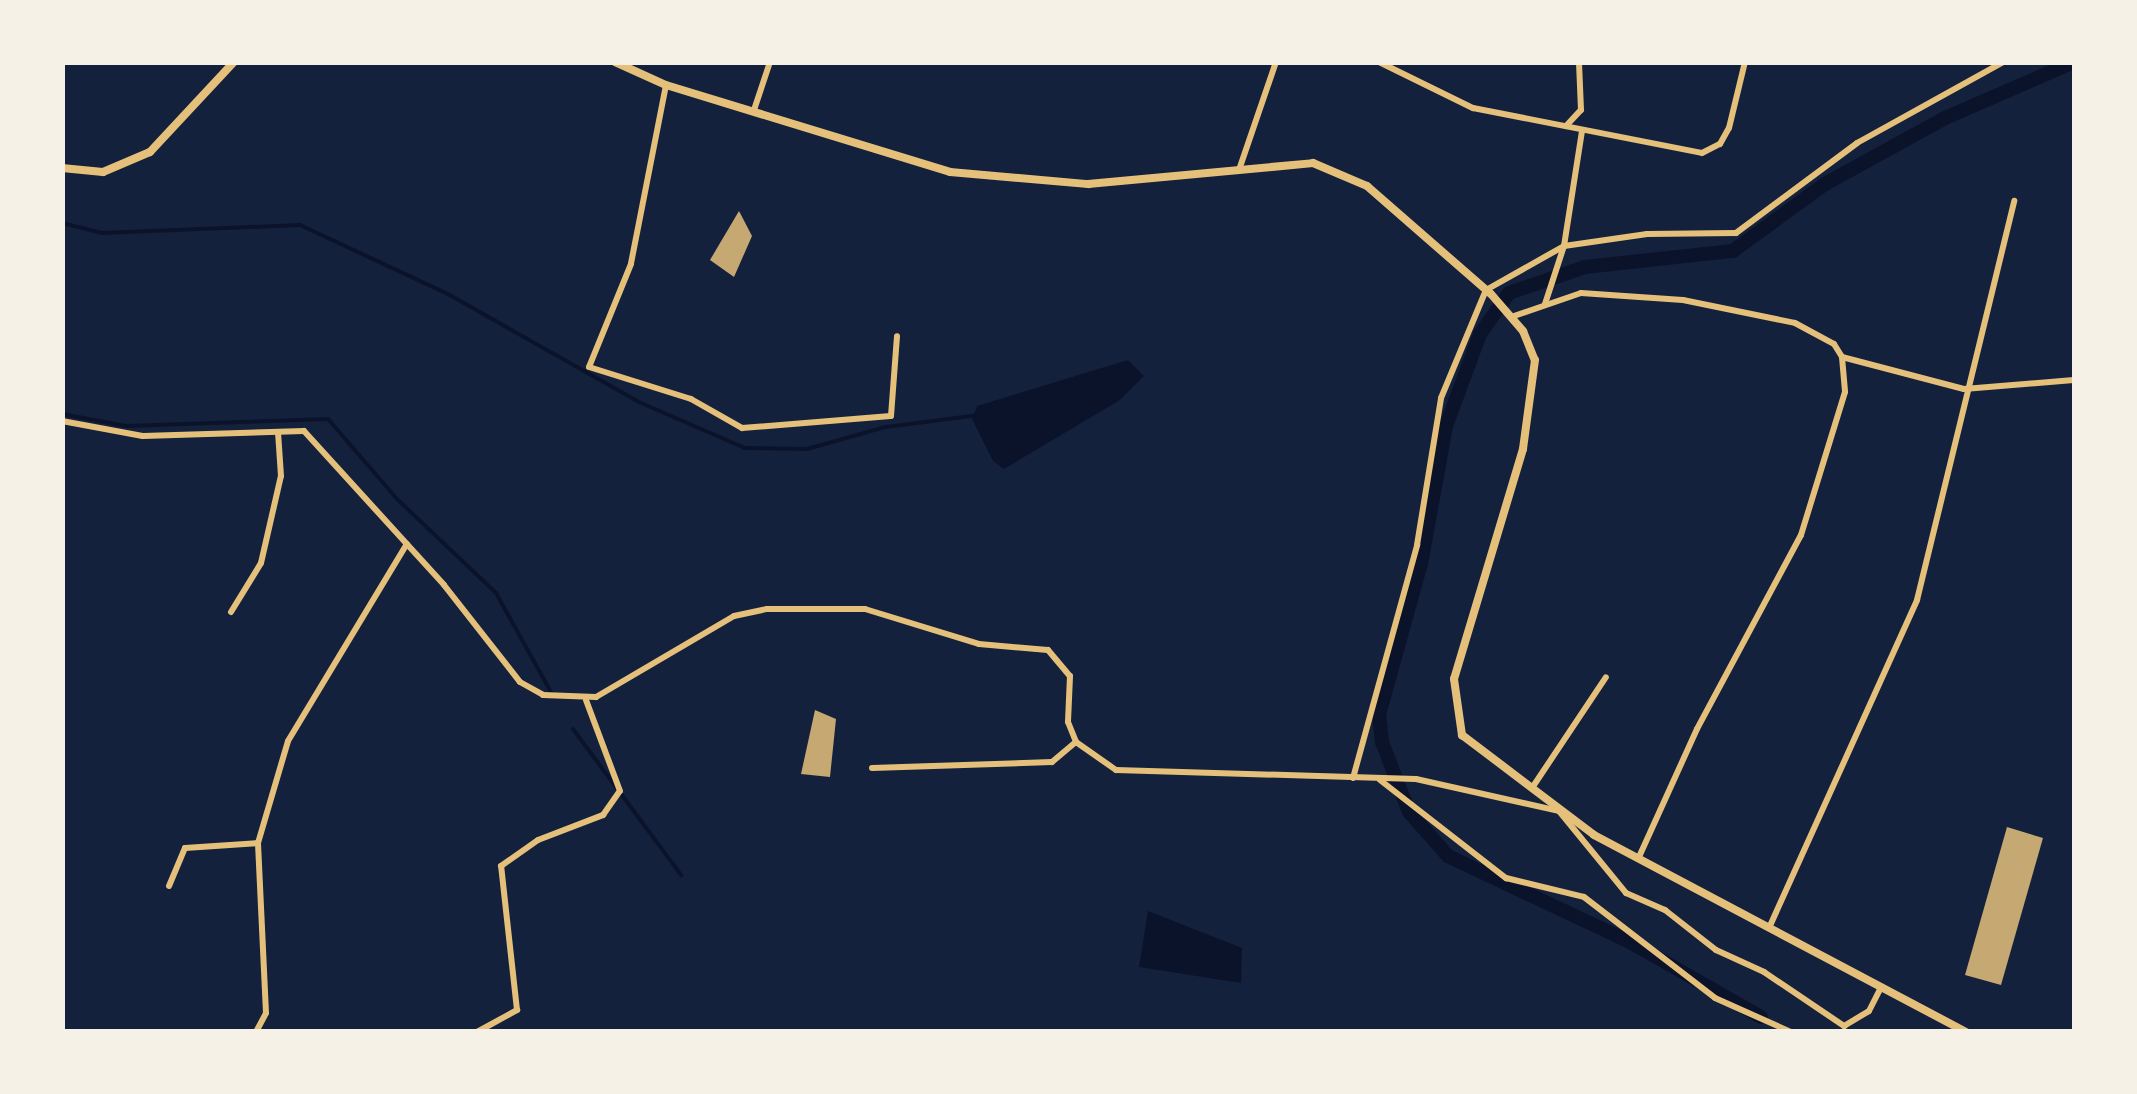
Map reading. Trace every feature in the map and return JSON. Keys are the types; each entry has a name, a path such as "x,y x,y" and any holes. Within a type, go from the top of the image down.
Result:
{"street":[{"path":"62,168 103,172 150,152 234,62"},
{"path":"614,62 666,85 918,164 1002,180 1088,184 1240,167 1331,167 1367,186 1488,292 1532,346 1534,400 1453,702 1462,735 1559,811 1966,1032"},
{"path":"754,110 770,62"},
{"path":"1240,167 1276,62"},
{"path":"1378,62 1473,108 1711,151 1728,128 1746,62"},
{"path":"1565,127 1582,110 1579,62"},
{"path":"1353,778 1417,545 1441,398 1488,292 1564,246 1647,234 1736,233 1857,143 2003,62"},
{"path":"666,85 631,264 590,367 691,399 742,428 891,416 897,336"},
{"path":"1545,305 1564,246 1582,130"},
{"path":"1770,928 1917,600 1964,389 2014,201"},
{"path":"1511,317 1580,293 1683,300 1795,323 1834,344 1842,357 1845,392 1801,535 1697,730 1639,857"},
{"path":"1842,357 1964,389 2074,380"},
{"path":"62,421 142,436 304,432 407,544 520,682 542,695 586,700 734,616 766,609 866,609 979,644 1048,650 1070,676 1068,722 1076,742 1116,770 1416,779 1559,811 1626,893 1666,910 1716,950 1764,972 1844,1026 1869,1011 1881,987"},
{"path":"231,612 261,562 281,476 278,432"},
{"path":"256,1032 266,1012 258,843 288,741 407,544"},
{"path":"1531,790 1606,677"},
{"path":"477,1032 517,1010 501,866 538,840 602,815 620,791 586,700"},
{"path":"872,768 1052,762 1076,742"},
{"path":"1380,779 1506,878 1584,898 1715,998 1791,1032"},
{"path":"169,886 186,848 258,843"}],"water":[{"path":"1128,360 1144,376 1120,400 1004,469 993,461 972,419 977,406"},
{"path":"1148,911 1242,948 1241,983 1139,967"}],"building":[{"path":"739,211 752,236 734,277 710,260"},
{"path":"815,710 836,719 830,777 801,774"},
{"path":"2007,827 2043,838 2001,985 1965,975"}],"waterway":[{"path":"1761,1017 1632,943 1448,856 1409,812 1382,742 1379,715 1421,564 1446,426 1480,334 1509,293 1585,267 1733,251 1825,184 1945,118 2074,62"},
{"path":"62,223 102,233 300,225 448,294 639,402 745,448 807,449 886,427 979,415"},
{"path":"62,414 126,426 328,419 397,499 496,593 552,694"},
{"path":"573,729 681,875"}]}
